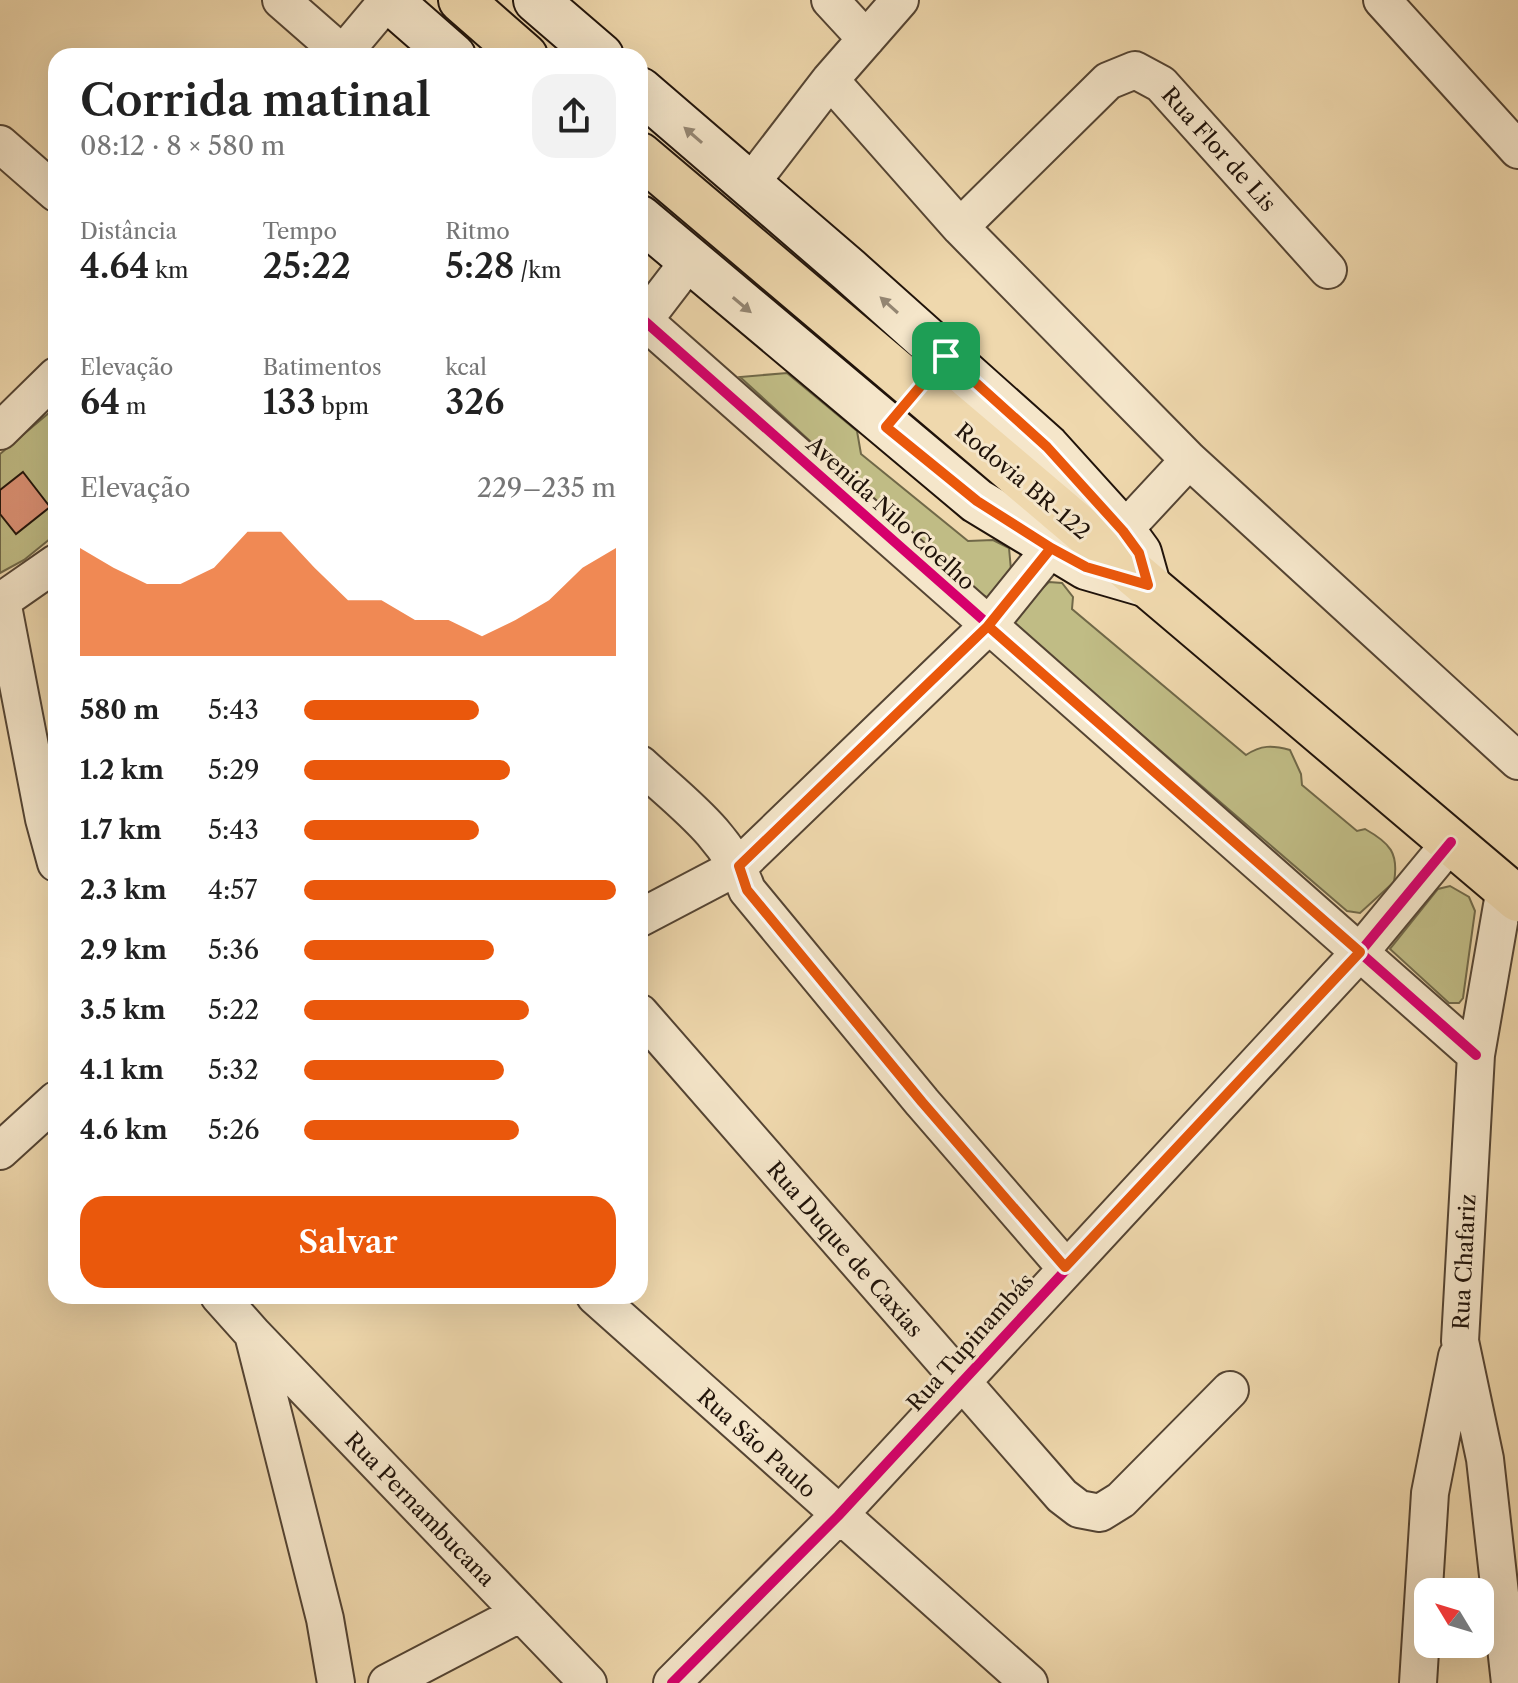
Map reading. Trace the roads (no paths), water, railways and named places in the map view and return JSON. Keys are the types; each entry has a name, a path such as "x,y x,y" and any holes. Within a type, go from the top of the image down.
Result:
{"highway":[{"path":"461,0 516,48"},
{"name":"Rodovia BR-122","path":"648,162 1512,893"}],"main road":[{"path":"389,0 444,48"},
{"path":"536,0 592,48"},
{"path":"648,97 1047,447 1123,531 1139,553 1148,585"},
{"path":"648,225 977,501 1086,567 1148,585"},
{"path":"886,427 946,356"}],"street":[{"path":"281,0 335,48"},
{"path":"349,48 389,0"},
{"path":"830,0 866,39"},
{"path":"750,184 830,80 900,0"},
{"path":"1382,0 1518,150"},
{"name":"Rua Flor de Lis","path":"960,227 1108,81 1135,70 1161,84 1328,270"},
{"path":"830,80 960,227 1189,460 1518,761"},
{"path":"0,144 48,186"},
{"path":"648,311 690,260"},
{"name":"Avenida Nilo Coelho","path":"648,323 1476,1055"},
{"path":"0,431 48,384"},
{"path":"1123,531 1189,460"},
{"path":"648,914 739,866 988,626 1051,548"},
{"path":"48,569 1,602 48,834"},
{"path":"648,771 723,840 739,866 747,890 922,1102 1065,1267"},
{"name":"Rua Tupinambás","path":"672,1683 838,1516 1065,1267 1360,952 1451,842"},
{"name":"Rua Chafariz","path":"1510,1683 1485,1459 1460,1341 1476,1055 1512,893"},
{"name":"Rua Duque de Caxias","path":"648,1022 1062,1496 1079,1509 1100,1513 1121,1500 1230,1390"},
{"path":"7,1136 48,1108"},
{"name":"Rua Pernambucana","path":"226,1304 588,1683"},
{"name":"Rua São Paulo","path":"604,1304 838,1516 1029,1683"},
{"name":"Rua Pernambucana","path":"253,1334 325,1619 336,1683"},
{"path":"1418,1683 1430,1493 1460,1341"},
{"path":"387,1683 521,1613"}]}
